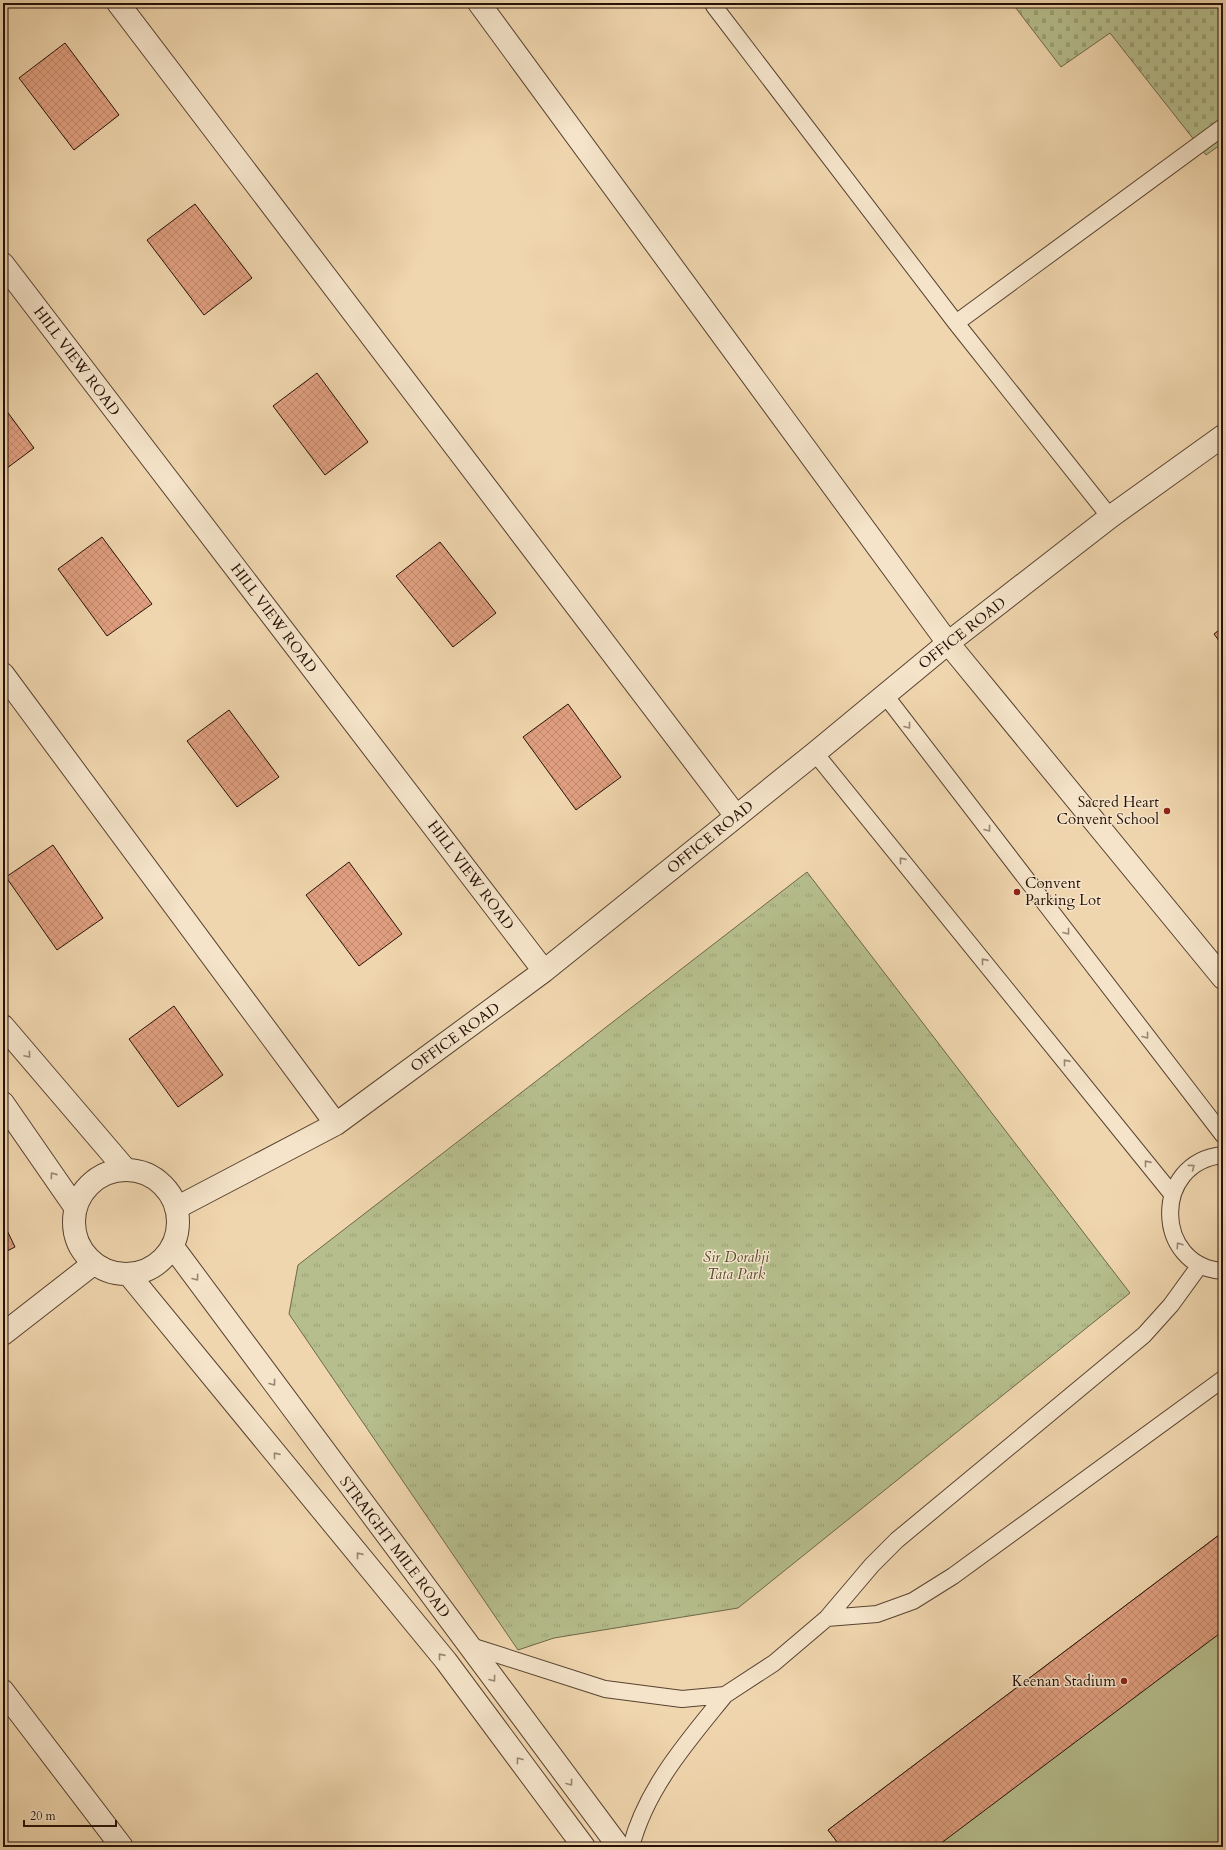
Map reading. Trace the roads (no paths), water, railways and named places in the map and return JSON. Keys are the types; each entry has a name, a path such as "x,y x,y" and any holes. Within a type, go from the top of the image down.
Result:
{"street":[{"path":"118,3 736,816"},
{"path":"479,3 948,643 1223,978"},
{"name":"HILL VIEW ROAD","path":"3,264 544,971"},
{"name":"OFFICE ROAD","path":"176,1208 336,1124 544,971 816,753 948,643 1110,517 1223,436"},
{"path":"3,674 336,1124"},
{"path":"3,1026 126,1170"},
{"path":"3,1103 75,1207"},
{"path":"126,1170 139,1172 152,1177 171,1196 176,1208 179,1221 173,1247 154,1265 130,1276 104,1271 84,1256 74,1232 75,1207 86,1188 104,1174 126,1170"},
{"name":"STRAIGHT MILE ROAD","path":"173,1247 619,1847"},
{"path":"3,1334 93,1264"},
{"name":"STRAIGHT MILE ROAD","path":"130,1276 446,1661 584,1847"},
{"path":"3,1691 122,1847"}],"lane":[{"path":"714,6 956,323 1110,517"},
{"path":"956,323 1223,127"},
{"path":"885,695 1223,1136"},
{"path":"816,753 1172,1194"},
{"path":"1223,1155 1206,1159 1191,1167 1180,1179 1172,1194 1170,1226 1176,1242 1187,1256 1200,1265 1216,1271 1223,1271"},
{"path":"631,1847 636,1825 661,1779 725,1695 774,1663 827,1618 872,1565 897,1540 1144,1335 1171,1305 1200,1265"},
{"path":"827,1618 877,1614 913,1601 953,1576 1223,1379"},
{"path":"468,1645 605,1689 682,1699 725,1695"}],"place":[{"name":"Sacred Heart Convent School","path":"1167,811"},
{"name":"Convent Parking Lot","path":"1017,892"},
{"name":"Keenan Stadium","path":"1124,1681"}],"park label":[{"name":"Sir Dorabji Tata Park","path":"736,1266"}]}
